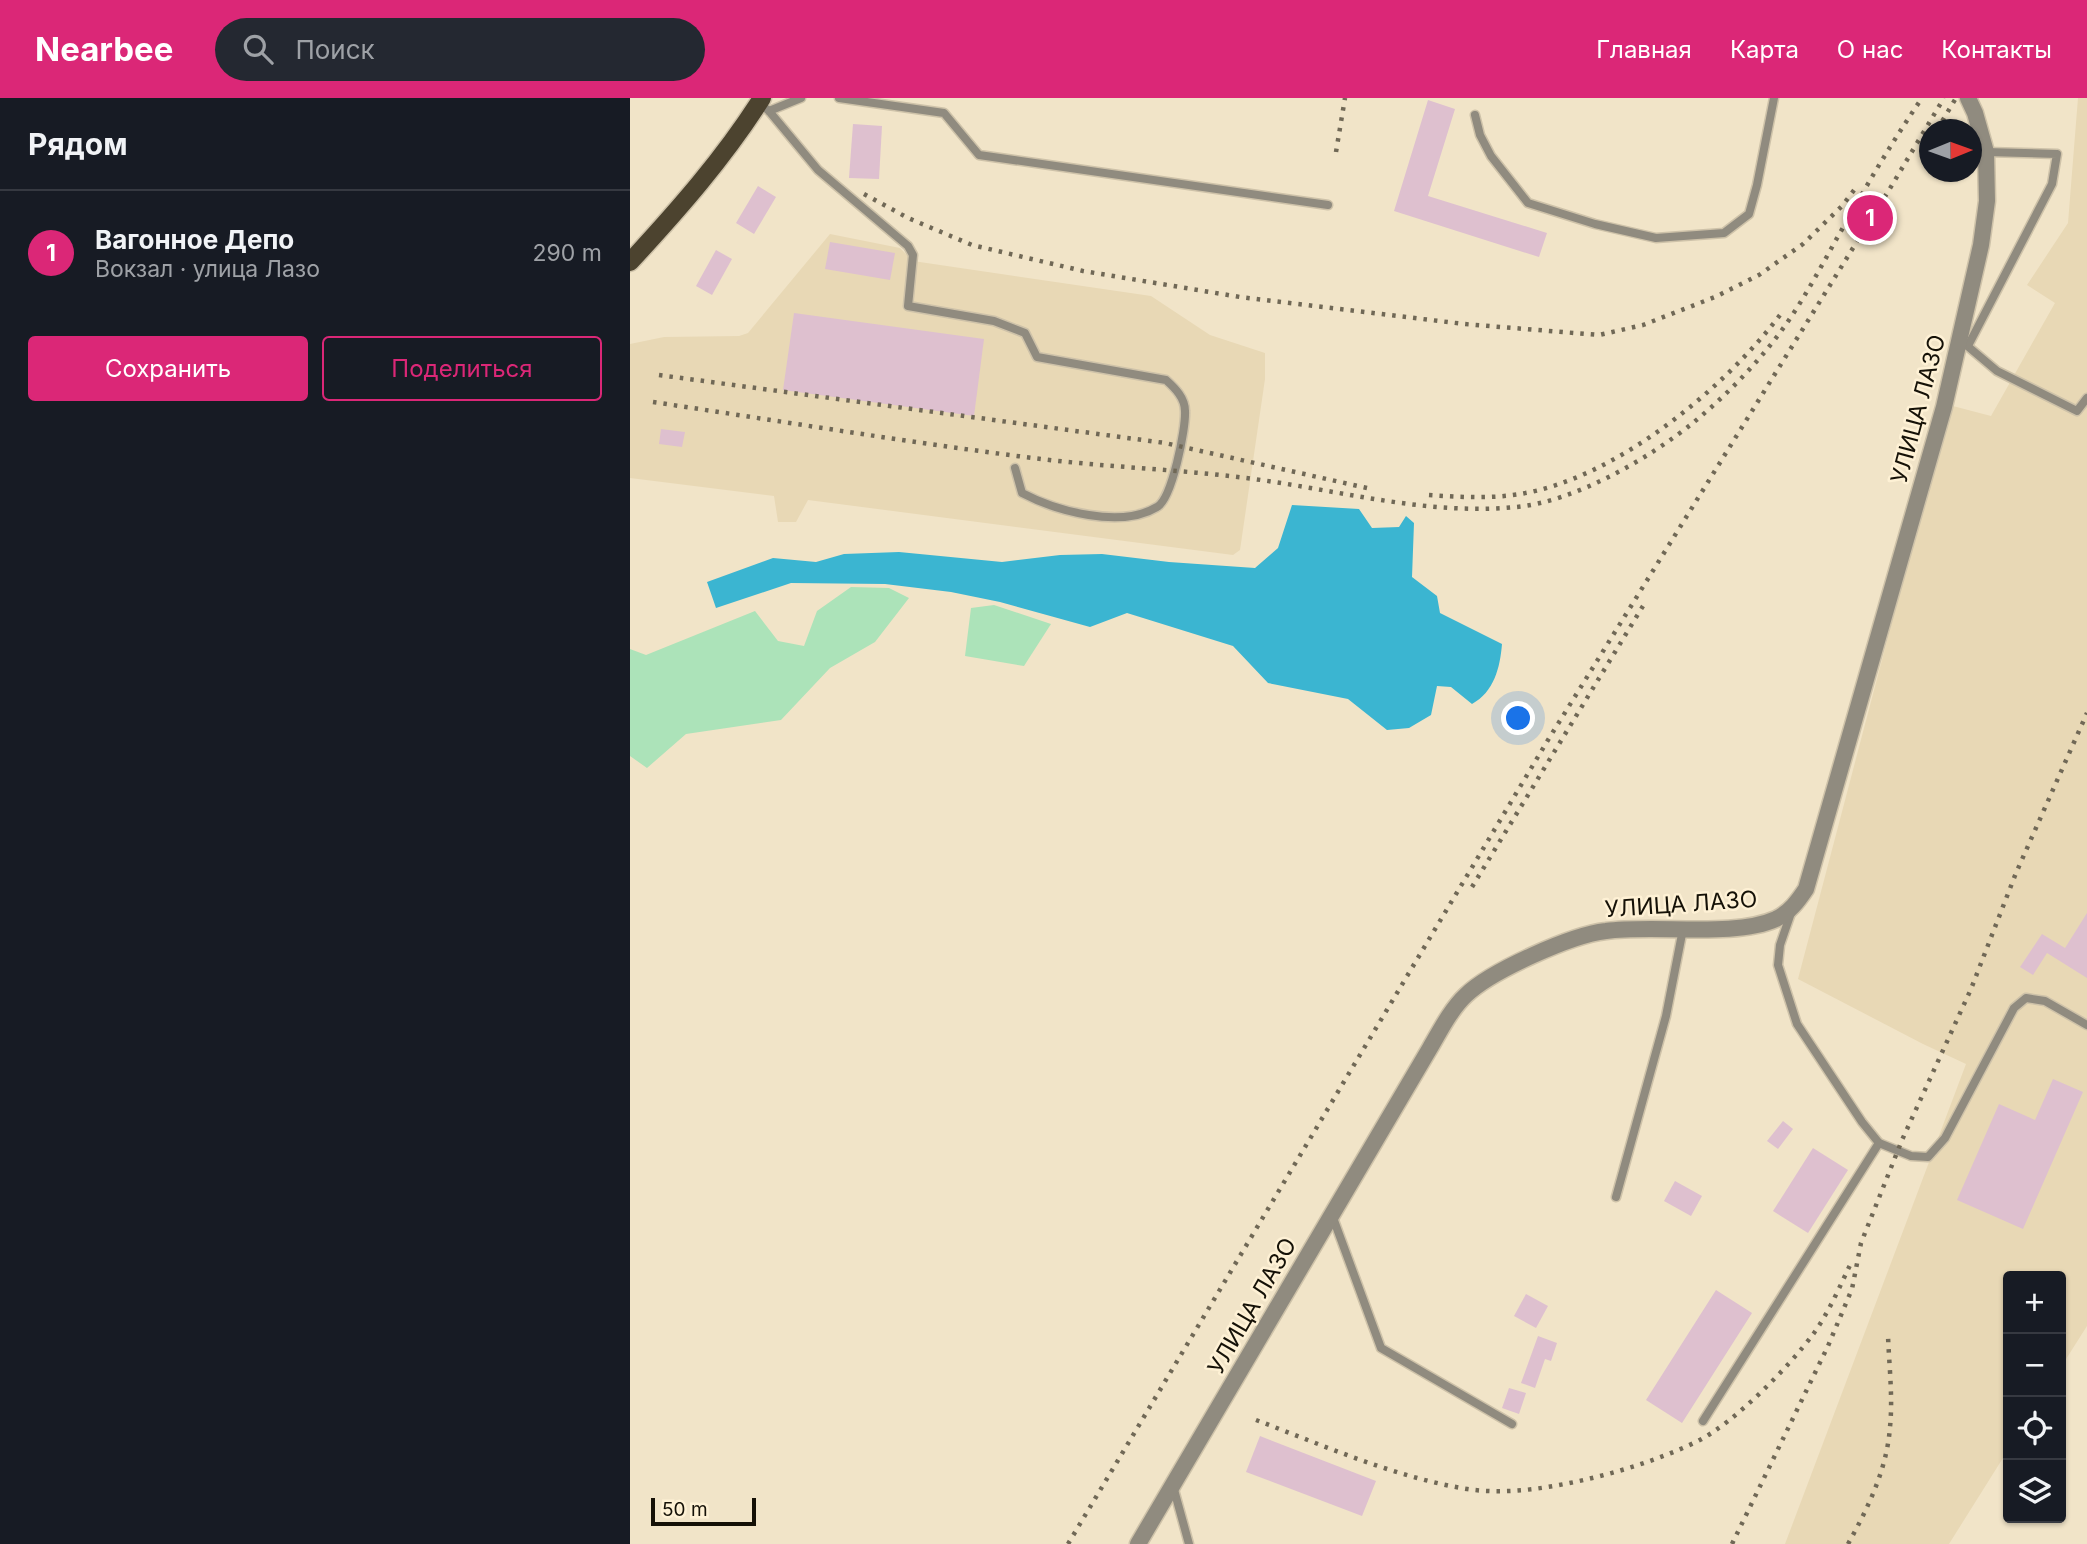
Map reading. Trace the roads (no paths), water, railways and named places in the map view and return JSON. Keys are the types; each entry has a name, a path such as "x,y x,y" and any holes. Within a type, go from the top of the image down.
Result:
{"main road":[{"path":"630,262 694,192 763,104"}],"street":[{"name":"УЛИЦА ЛАЗО","path":"1138,1544 1430,1048 1464,996 1513,966 1580,937 1624,929 1756,926 1778,918 1793,907 1806,889 1964,343 1987,201 1986,152 1968,98"}],"lane":[{"path":"763,104 801,98"},
{"path":"839,98 944,113 979,155 1328,205"},
{"path":"1475,115 1480,135 1490,156 1528,203 1595,224 1656,238 1724,233 1749,214 1774,98"},
{"path":"763,104 818,170 908,246 913,255 908,306 994,321 1026,333 1037,357 1166,380 1178,391 1185,410 1184,422 1172,485 1159,506 1135,516 1092,516 1044,504 1022,493 1015,468"},
{"path":"1986,152 2057,154 2052,184 1964,343 1997,370 2077,411 2087,397"},
{"path":"1793,907 1780,945 1778,965 1797,1024 1879,1143 1911,1156 1928,1157 1945,1138 2014,1008 2026,998 2045,1001 2087,1025"},
{"path":"1616,1198 1666,1016 1683,928"},
{"path":"1703,1421 1879,1143"},
{"path":"1332,1215 1381,1348 1512,1424"},
{"path":"1172,1485 1189,1544"}],"water":[{"path":"1292,505 1359,509 1372,528 1399,527 1406,516 1414,523 1412,577 1437,596 1440,613 1502,644 1495,678 1480,699 1472,704 1451,687 1437,686 1431,715 1409,728 1387,730 1348,699 1268,683 1233,646 1127,613 1090,627 1000,602 951,592 885,584 791,583 716,608 707,582 773,558 816,562 844,554 899,552 1002,562 1060,555 1102,554 1255,568 1278,548"}],"railway":[{"path":"1336,152 1345,98"},
{"path":"653,402 985,452 1246,478 1414,505 1482,509 1538,503 1586,487 1656,450 1704,413 1745,375 1792,315 1922,98"},
{"path":"1068,1544 1548,740 1944,98"},
{"path":"1944,119 1956,98"},
{"path":"864,194 908,218 972,245 1083,271 1240,297 1464,324 1599,335 1643,325 1715,297 1759,275 1803,244 1842,206 1858,185"},
{"path":"1429,495 1509,496 1556,485 1593,470 1665,427 1698,400 1757,343 1780,315"},
{"path":"659,375 1165,443 1367,488"},
{"path":"1472,887 1643,606"},
{"path":"1732,1544 1828,1346 1852,1289 1861,1243 1902,1140 1971,989 2016,873 2087,713"},
{"path":"1256,1420 1386,1469 1440,1484 1482,1491 1528,1490 1630,1468 1698,1441 1744,1407 1791,1362 1814,1333 1851,1263"},
{"path":"1848,1544 1875,1488 1888,1443 1891,1404 1888,1335"}],"place":[{"name":"Вагонное Депо","path":"1870,218"}]}
